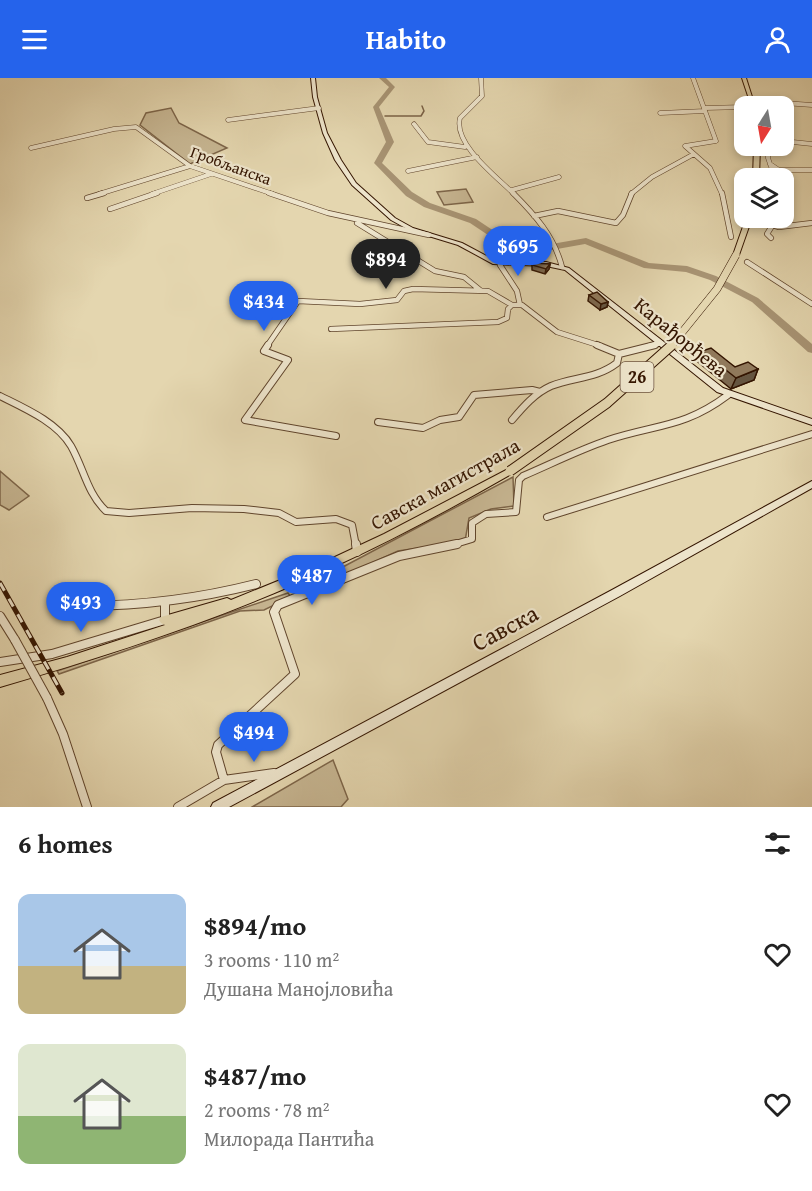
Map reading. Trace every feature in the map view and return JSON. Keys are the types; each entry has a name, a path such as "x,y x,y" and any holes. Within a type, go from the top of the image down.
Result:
{"main road":[{"path":"744,78 749,96"},
{"name":"Савска магистрала","path":"0,681 126,643 244,601 357,552 455,503 510,471 582,422 647,368 708,303 736,255 745,228"},
{"path":"165,620 209,607 244,601"}],"street":[{"path":"313,78 315,97 327,137 354,184 397,222 460,244 500,264 517,291 520,305"},
{"path":"481,78 483,96 459,119 458,129 465,147 512,190 534,216 559,249 562,267"},
{"path":"693,78 716,141 686,146 712,169 721,190 726,224 731,237"},
{"path":"794,104 812,105"},
{"path":"228,120 319,108"},
{"path":"660,112 734,108"},
{"path":"414,124 428,142 465,147"},
{"name":"Гробљанска","path":"31,148 114,129 136,127 190,166 357,222 429,235"},
{"path":"794,142 812,144"},
{"path":"534,216 561,211 616,223 625,215 628,197 642,183 694,154"},
{"path":"769,156 772,168"},
{"path":"408,171 477,157"},
{"path":"770,164 779,170 812,170"},
{"path":"87,198 190,166"},
{"path":"110,209 212,174"},
{"path":"512,190 559,177"},
{"path":"357,222 435,271 464,277 481,290"},
{"path":"794,225 812,223"},
{"path":"770,228 767,234 771,238"},
{"path":"747,262 812,304"},
{"name":"Карађорђева","path":"500,264 537,264 562,267 572,272 728,395 812,422"},
{"path":"336,436 249,421 246,417 288,360 264,351 298,302 360,304 397,300 404,291 481,290 494,294 512,305 520,305 557,332 619,354 661,344"},
{"path":"331,329 498,322 507,318 508,309 512,305"},
{"path":"512,420 527,402 540,392 557,383 602,374 617,363 619,354"},
{"path":"378,422 423,428 440,420 457,418 474,395 532,390 540,392"},
{"path":"224,780 216,752 218,745 295,674 294,665 274,612 278,605 399,556 467,542 472,538 474,520 493,513 516,512 519,480 523,476 607,441 681,424 708,411 728,395"},
{"path":"0,396 46,423 67,440 88,487 106,511 121,513 192,508 244,509 279,513 296,522 336,519 352,525 357,552"},
{"path":"548,517 812,434"},
{"name":"Савска","path":"217,807 616,593 812,484"},
{"path":"55,605 98,608 165,602 220,594 256,584"},
{"path":"0,662 74,648 165,620 165,602"},
{"path":"0,616 47,698 63,734 87,807"},
{"path":"178,807 224,780 241,780 267,773 277,774"}],"shaded area":[{"path":"171,108 179,123 227,148 190,164 140,125 146,113"},
{"path":"466,189 473,202 444,205 437,192"},
{"path":"0,471 29,496 9,510 0,505"},
{"path":"513,477 514,506 491,509 469,518 465,541 398,551 334,580 322,578"},
{"path":"288,593 291,597 264,610 240,611 59,674 57,671"},
{"path":"333,760 348,799 341,807 252,807"}],"building":[{"path":"534,263 550,264 546,269 532,265"},
{"path":"597,292 608,302 601,304 589,295"},
{"path":"711,348 735,367 748,362 758,369 736,378 702,351"}],"waterway":[{"path":"382,78 392,87 376,107 390,142 378,163 409,194 427,205 473,221 503,241 546,248 586,241 647,266 687,269 713,278 755,300 812,350"},
{"path":"385,116 421,116 424,111 422,106"}],"railway":[{"path":"0,583 62,693"}]}
